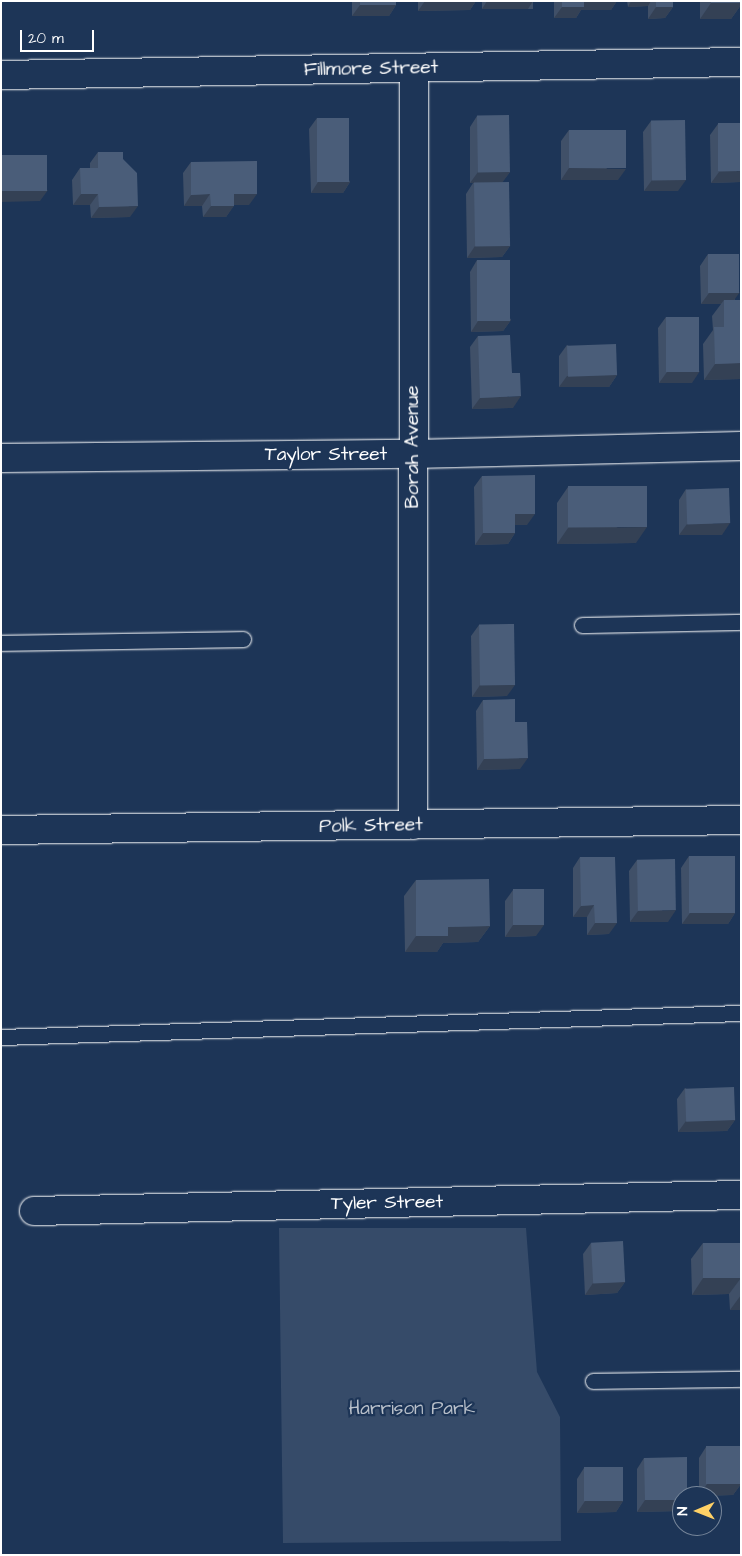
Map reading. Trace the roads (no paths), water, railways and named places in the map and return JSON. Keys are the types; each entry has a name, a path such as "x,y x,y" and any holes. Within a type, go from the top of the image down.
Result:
{"street":[{"name":"Fillmore Street","path":"1,74 741,62"},
{"name":"Borah Avenue","path":"412,825 414,68"},
{"name":"Taylor Street","path":"1,458 413,454 741,446"},
{"name":"Polk Street","path":"1,830 741,820"},
{"name":"Tyler Street","path":"34,1211 741,1195"}],"lane":[{"path":"582,625 741,622"},
{"path":"1,643 243,639"},
{"path":"1,1037 741,1013"},
{"path":"593,1382 741,1379"}],"park label":[{"name":"Harrison Park","path":"412,1409"}]}
